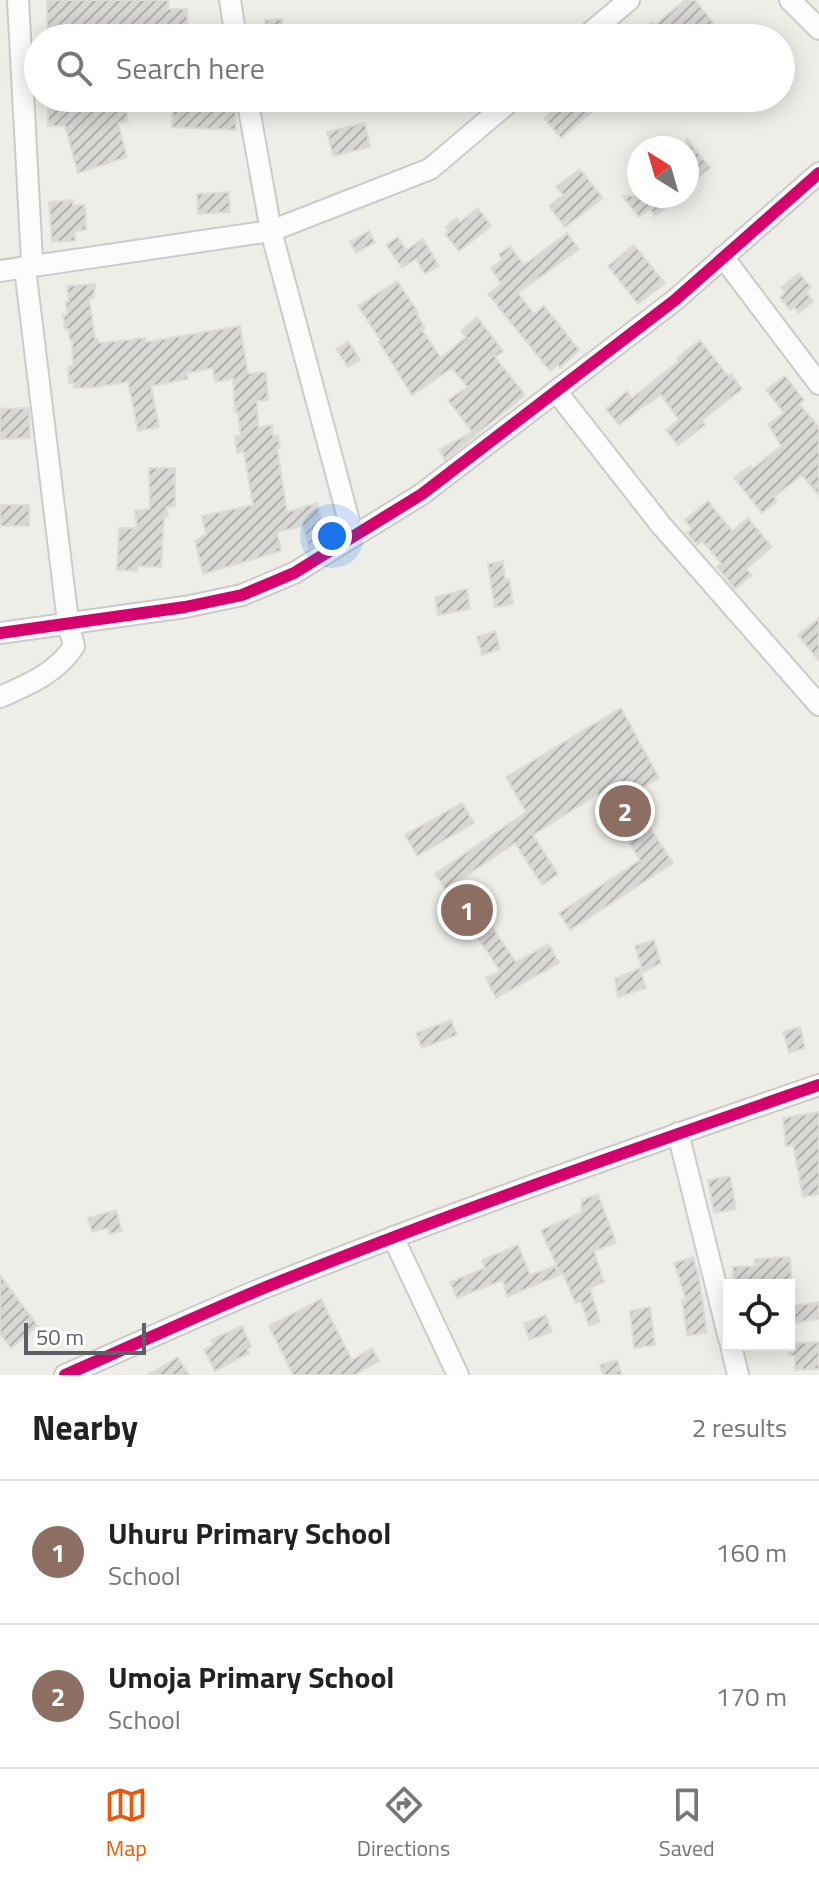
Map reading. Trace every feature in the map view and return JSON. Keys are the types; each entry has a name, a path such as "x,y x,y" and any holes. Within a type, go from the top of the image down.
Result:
{"street":[{"path":"18,0 24,112"},
{"path":"230,0 234,24"},
{"path":"601,24 629,0"},
{"path":"790,0 819,29"},
{"path":"24,112 32,261 25,268"},
{"path":"250,112 271,231 353,536"},
{"path":"0,271 271,231 430,169 497,112"},
{"path":"0,633 185,607 242,595 294,573 422,494 675,300 819,173"},
{"path":"723,257 819,384"},
{"path":"0,697 53,670 65,660 74,646 68,622 25,268"},
{"path":"556,391 661,525 819,705"},
{"path":"65,1375 262,1289 393,1237 819,1085"},
{"path":"678,1133 723,1314"},
{"path":"393,1237 458,1375"},
{"path":"732,1351 738,1375"}],"building":[{"path":"47,0 168,0 168,9 187,9 188,24 47,24"},
{"path":"685,0 695,0 714,24 656,24"},
{"path":"282,19 282,24 265,24 265,20"},
{"path":"48,112 127,112 128,122 118,123 127,157 78,173 65,126 48,126"},
{"path":"173,112 235,112 236,130 172,127"},
{"path":"551,112 592,112 561,138 544,118"},
{"path":"365,123 370,147 333,156 327,132"},
{"path":"699,154 710,168 699,177"},
{"path":"580,169 603,198 565,227 549,206 563,195 556,187"},
{"path":"229,192 230,212 198,214 197,194"},
{"path":"73,200 73,205 85,205 86,230 75,231 75,241 52,242 49,202"},
{"path":"478,208 491,226 459,251 445,234 449,231 445,227 457,218 460,222"},
{"path":"632,208 665,208 655,216 650,209 639,217"},
{"path":"369,231 375,242 356,253 350,242"},
{"path":"567,233 579,249 518,293 534,314 544,306 579,350 560,368 558,365 550,371 488,294 501,284 491,268 502,260 499,254 510,246 524,265"},
{"path":"398,237 406,250 423,239 439,266 425,274 416,259 402,268 386,245"},
{"path":"634,245 665,283 638,304 608,266"},
{"path":"799,273 811,287 806,292 813,301 799,313 794,307 790,310 780,298 785,293 781,288"},
{"path":"397,281 418,312 425,328 422,330 441,358 466,337 461,331 477,317 503,351 495,357 525,395 445,460 439,450 472,432 448,400 467,387 452,368 412,395 358,306"},
{"path":"95,284 94,298 89,298 95,339 99,343 145,338 146,342 240,326 248,374 266,372 268,400 257,401 258,427 272,425 273,436 278,435 280,448 277,448 287,512 317,503 327,537 309,548 303,526 277,532 281,551 203,574 195,541 206,534 202,516 253,505 244,452 237,453 235,436 241,436 235,412 233,379 215,382 213,368 187,373 188,379 151,386 159,427 138,431 128,382 74,388 74,383 69,383 68,366 73,366 72,340 68,329 65,329 63,315 67,315 66,302 69,302 67,286"},
{"path":"700,340 742,389 702,420 705,425 678,445 666,430 679,420 661,395 619,425 606,409 627,391 632,398"},
{"path":"348,341 360,360 348,367 336,349"},
{"path":"785,376 804,400 799,404 819,427 819,495 802,475 774,497 777,501 762,513 734,478 750,466 752,469 781,446 768,424 784,413 766,390"},
{"path":"29,408 30,438 0,439 0,409"},
{"path":"149,468 175,468 175,506 166,507 168,516 164,517 161,567 137,566 137,571 117,570 119,528 137,528 135,511 150,509"},
{"path":"708,501 732,531 748,518 772,547 746,569 752,575 735,589 717,567 721,563 702,541 697,545 687,533 692,529 685,520"},
{"path":"0,505 29,505 29,526 0,526"},
{"path":"503,561 513,604 495,607 488,564"},
{"path":"467,589 470,609 438,615 435,597"},
{"path":"819,618 819,661 798,635"},
{"path":"495,631 500,649 482,655 477,637"},
{"path":"621,708 659,778 629,795 673,863 570,930 559,913 640,860 598,794 533,835 558,874 542,885 515,843 460,880 516,962 549,944 559,963 496,998 486,978 500,971 435,874 526,812 506,777"},
{"path":"462,803 474,823 417,856 405,835"},
{"path":"654,940 661,963 643,972 635,946"},
{"path":"640,968 646,988 618,997 615,979"},
{"path":"451,1020 457,1035 422,1048 416,1033"},
{"path":"800,1027 805,1048 789,1053 783,1032"},
{"path":"819,1112 819,1194 803,1197 793,1145 786,1146 783,1118"},
{"path":"730,1176 736,1209 714,1213 708,1180"},
{"path":"598,1194 616,1243 594,1251 604,1282 590,1288 600,1322 589,1326 581,1302 575,1303 541,1230 581,1213 582,1200"},
{"path":"116,1210 122,1231 109,1234 108,1228 92,1232 88,1218"},
{"path":"518,1245 530,1275 555,1266 559,1275 507,1297 503,1280 457,1298 450,1282 485,1268 482,1260"},
{"path":"693,1257 707,1333 687,1336 682,1300 686,1299 674,1263"},
{"path":"790,1257 792,1279 734,1279 733,1267 755,1266 755,1259"},
{"path":"0,1275 38,1326 11,1348 0,1334"},
{"path":"321,1299 352,1360 372,1348 379,1361 354,1375 293,1375 269,1326"},
{"path":"819,1302 819,1319 795,1323 795,1306"},
{"path":"650,1307 655,1345 634,1348 630,1311"},
{"path":"546,1315 552,1332 529,1340 524,1323"},
{"path":"242,1326 251,1347 247,1349 249,1353 215,1371 204,1350 213,1345 211,1340"},
{"path":"819,1342 819,1369 795,1370 795,1356 789,1356 789,1351 795,1351 795,1343"},
{"path":"178,1357 189,1375 148,1375"},
{"path":"617,1360 622,1375 603,1375 600,1365"}],"cycle path":[{"path":"0,633 185,607 242,595 294,573 422,494 675,300 819,173"},
{"path":"65,1375 334,1260 819,1085"}],"place":[{"name":"Umoja Primary School","path":"625,811"},
{"name":"Uhuru Primary School","path":"467,910"}]}
